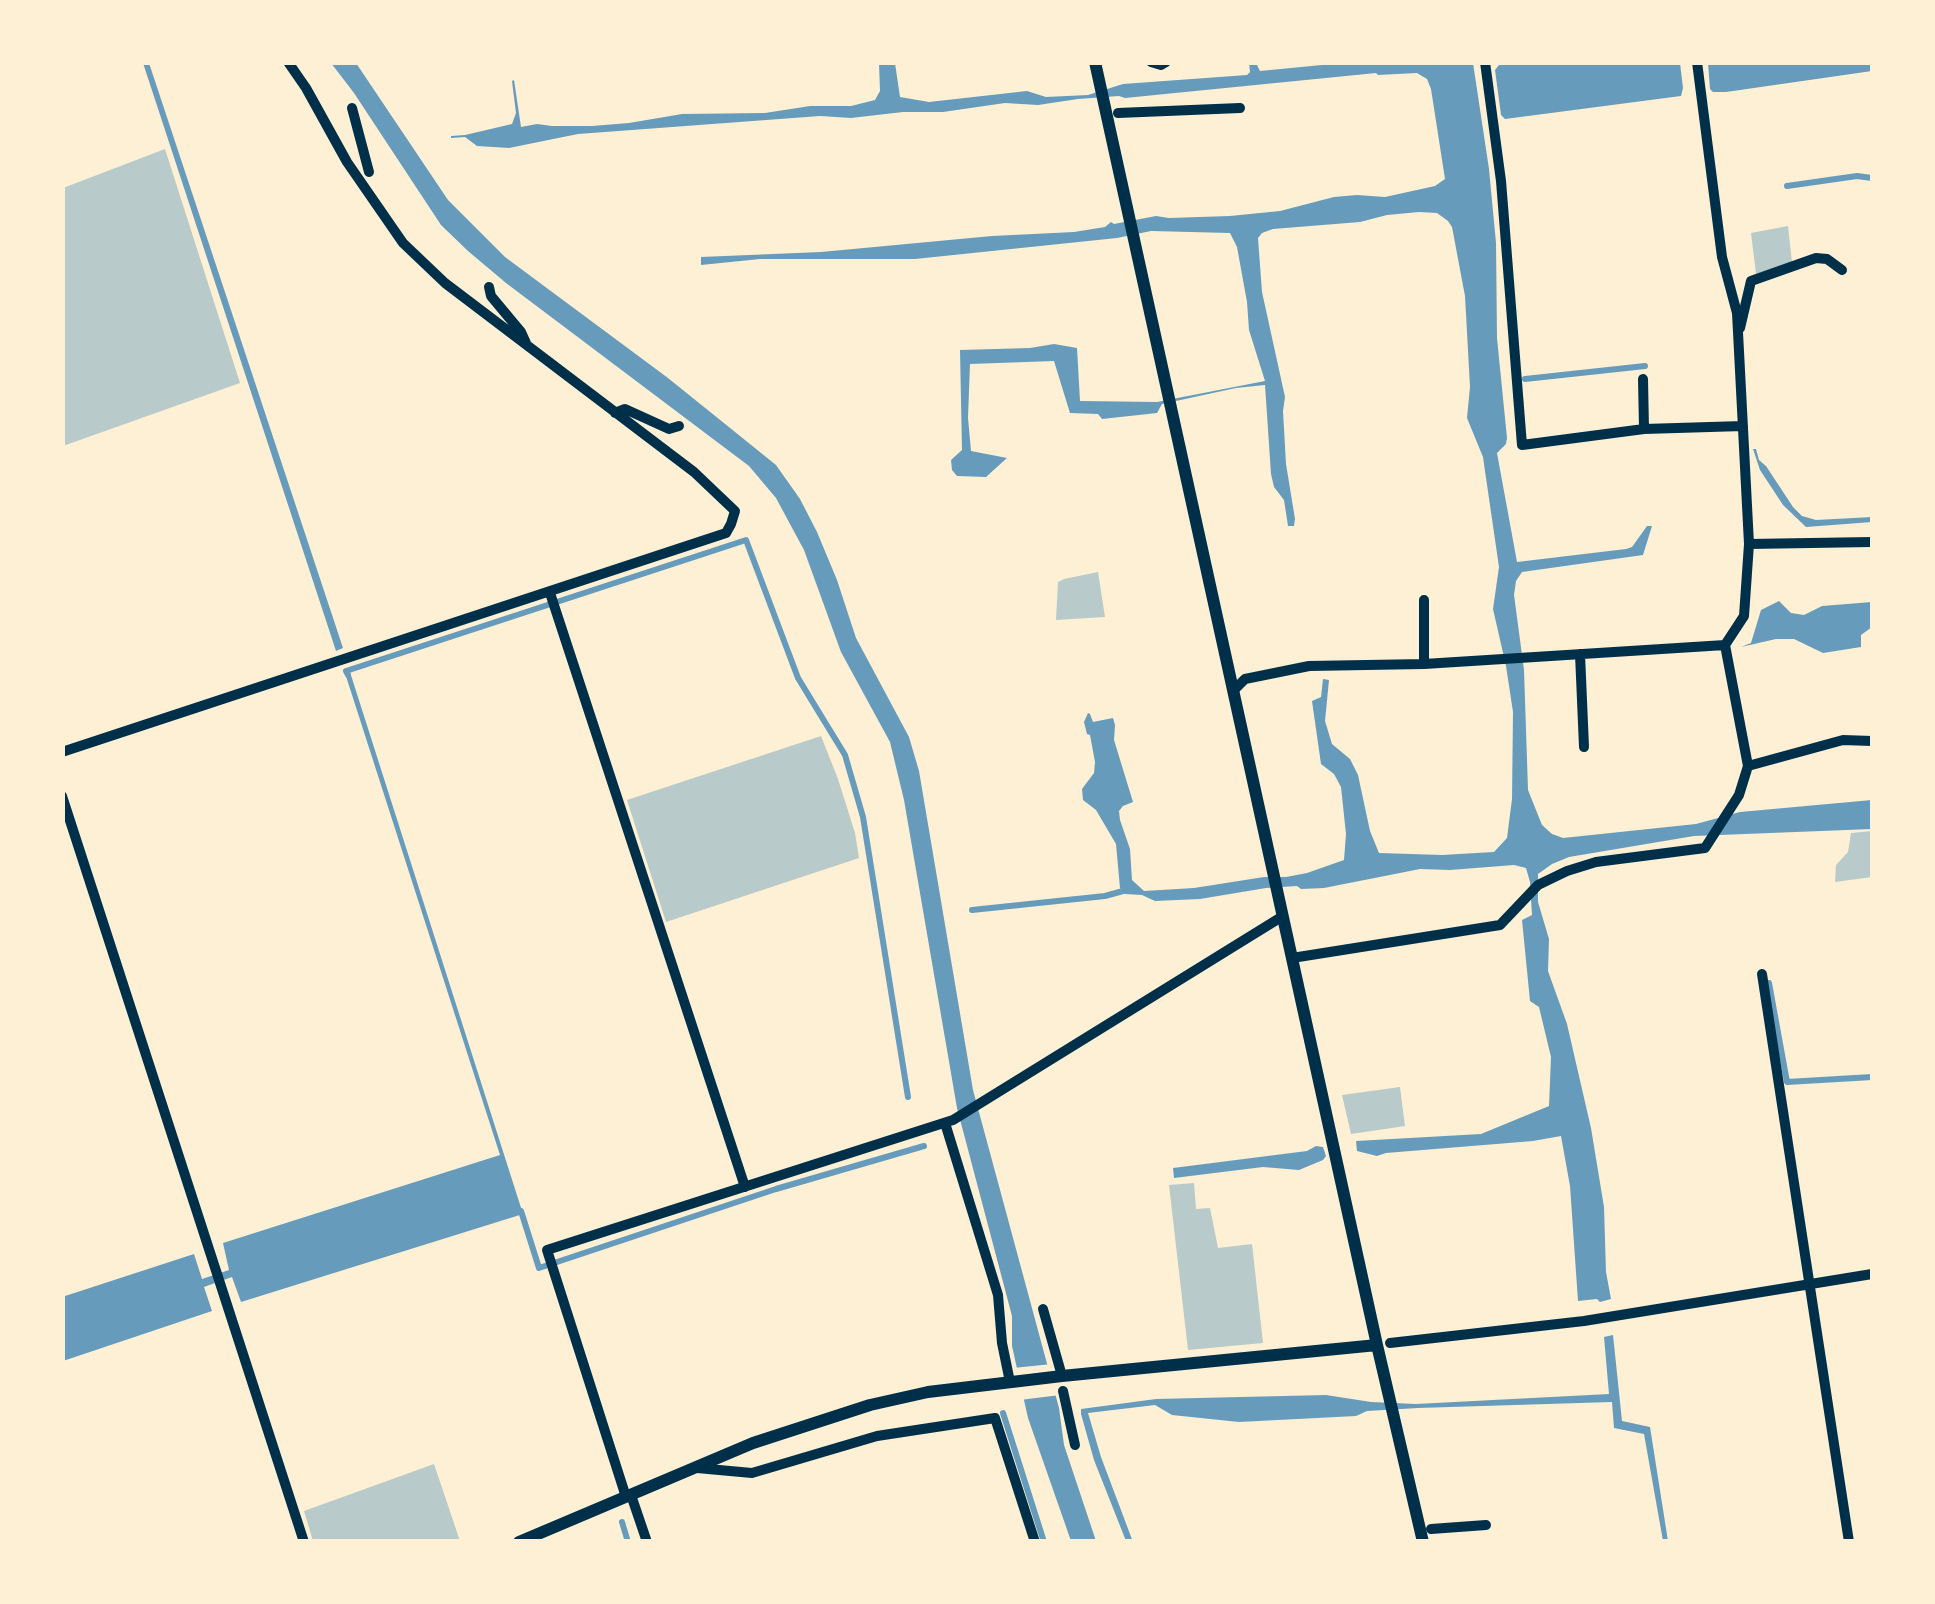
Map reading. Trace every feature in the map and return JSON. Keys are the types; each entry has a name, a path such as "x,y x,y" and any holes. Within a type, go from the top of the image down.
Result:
{"street":[{"path":"62,752 550,593 726,533 731,524 735,511 694,472 445,283 403,243 347,162 288,62"},
{"path":"1095,62 1292,958 1384,1344 1422,1542"},
{"path":"1151,62 1166,62"},
{"path":"1485,62 1501,181 1522,445 1644,429 1743,426"},
{"path":"1292,958 1500,924 1538,885 1567,871 1596,862 1705,848 1739,796 1748,766 1726,645 1744,616 1750,544 1738,338 1722,257 1696,62"},
{"path":"352,108 368,172"},
{"path":"1118,113 1240,108"},
{"path":"1738,338 1751,280 1816,258 1827,259 1842,270"},
{"path":"489,286 490,296 521,332 528,347"},
{"path":"1643,379 1644,429"},
{"path":"615,413 625,408 669,429 680,426"},
{"path":"1750,544 1872,542"},
{"path":"550,593 745,1186"},
{"path":"1424,600 1424,664"},
{"path":"1233,691 1245,679 1309,666 1424,664 1726,645"},
{"path":"1580,654 1584,747"},
{"path":"1748,766 1843,740 1872,741"},
{"path":"62,796 304,1542"},
{"path":"647,1542 546,1250 949,1122 1283,916"},
{"path":"1762,974 1849,1542"},
{"path":"949,1122 998,1295 1002,1342 1013,1382"},
{"path":"519,1542 752,1443 870,1404 928,1392 1584,1321 1872,1274"},
{"path":"1044,1309 1059,1377"},
{"path":"1063,1391 1075,1445"},
{"path":"694,1468 752,1473 877,1436 995,1418 1035,1542"},
{"path":"1432,1529 1486,1525"}],"shaded area":[{"path":"165,149 240,383 63,446 63,188"},
{"path":"1788,226 1792,263 1756,274 1751,233"},
{"path":"1098,572 1105,617 1056,620 1058,582"},
{"path":"821,736 855,833 859,858 666,922 627,800"},
{"path":"1872,831 1872,877 1835,882 1836,865 1848,852 1851,833"},
{"path":"1400,1087 1405,1126 1351,1134 1342,1095"},
{"path":"1194,1183 1196,1209 1210,1208 1218,1248 1252,1244 1263,1343 1188,1350 1169,1185"},
{"path":"434,1464 460,1541 313,1541 304,1511"}],"water":[{"path":"1353,62 1473,63 1496,243 1497,338 1507,438 1497,453 1517,562 1626,549 1632,547 1647,526 1652,526 1643,555 1522,572 1516,581 1528,790 1542,825 1563,838 1696,824 1740,812 1872,800 1872,829 1694,836 1569,857 1538,874 1538,902 1549,939 1548,971 1567,1024 1604,1207 1611,1299 1600,1302 1578,1301 1570,1186 1561,1136 1377,1156 1357,1151 1356,1141 1481,1134 1549,1106 1551,1057 1539,1007 1530,1001 1522,920 1532,915 1526,868 1514,865 1420,869 1324,888 1266,888 1200,899 1155,901 1125,894 1120,888 1116,844 1096,810 1083,800 1082,789 1094,773 1095,762 1084,722 1088,713 1093,722 1113,718 1114,740 1133,802 1119,811 1120,820 1130,849 1132,880 1144,891 1286,877 1344,860 1346,834 1341,787 1334,774 1321,764 1312,701 1321,697 1323,679 1329,680 1325,721 1332,744 1350,759 1358,775 1379,853 1494,852 1507,838 1512,799 1513,712 1493,609 1499,567 1483,457 1467,418 1470,387 1465,296 1448,221 1437,213 1419,212 1360,222 1273,229 1258,238 1262,292 1285,397 1286,464 1294,526 1288,526 1284,500 1274,487 1271,474 1265,385 1162,404 1157,413 1102,419 1098,414 1070,413 1054,361 970,364 971,451 1007,458 986,477 957,476 952,470 951,460 962,450 960,350 1054,344 1077,348 1080,401 1157,402 1265,381 1249,330 1237,247 1230,233 1151,231 915,259 760,259 701,265 701,257 821,252 1074,232 1156,216 1280,211 1334,197 1385,197 1435,186 1445,179 1427,79 1417,73 1376,73 1038,105 1005,103 943,112 851,118 820,116 578,134 509,148 477,146 465,137 451,138 512,124 516,113 514,80 521,127 592,126 682,114 851,106 875,100 880,91 879,63 895,63 900,97 929,102 1027,91 1046,97 1088,95 1123,84 1247,75 1249,63 1256,63 1260,71"},
{"path":"1872,62 1872,71 1726,92 1710,89 1708,63"},
{"path":"143,63 149,63 343,648 336,651"},
{"path":"331,63 356,63 448,200 505,257 668,378 776,465 800,499 837,580 856,638 909,737 919,771 973,1090 1059,1408 1064,1445 1096,1541 1071,1541 1028,1418 1012,1346 1012,1316 957,1108 904,800 890,742 841,652 804,550 776,498 749,466 506,283 441,225"},
{"path":"1680,63 1683,88 1681,96 1505,119 1501,115 1495,70 1499,65"},
{"path":"1753,449 1802,516 1816,520 1872,517 1872,522 1806,527 1783,505 1760,470"},
{"path":"1779,601 1791,613 1804,615 1822,606 1872,602 1872,627 1861,635 1861,647 1823,653 1794,639 1741,647 1751,643 1761,610"},
{"path":"349,669 523,1214 241,1302 232,1277 204,1287 212,1311 63,1361 62,1297 194,1254 202,1279 229,1270 223,1243 500,1155 344,670"},
{"path":"1323,1147 1326,1156 1299,1170 1263,1167 1174,1178 1173,1168 1307,1151"},
{"path":"1613,1335 1622,1421 1650,1427 1668,1541 1663,1541 1644,1434 1614,1428 1612,1402 1418,1408 1367,1411 1356,1416 1239,1422 1172,1415 1155,1405 1088,1413 1133,1542 1126,1541 1094,1460 1081,1414 1081,1409 1156,1399 1326,1395 1416,1404 1609,1394 1604,1337"}],"pier":[{"path":"1052,1364 1060,1395 1020,1400 1013,1368"}],"waterway":[{"path":"1787,186 1857,176 1872,178"},
{"path":"1525,379 1645,366"},
{"path":"348,675 346,671 746,540 798,678 845,755 863,817 908,1097"},
{"path":"972,910 1123,891"},
{"path":"1769,983 1787,1082 1872,1077"},
{"path":"521,1211 539,1268 776,1189 924,1146"},
{"path":"1003,1413 1044,1542"},
{"path":"622,1522 628,1542"}]}
